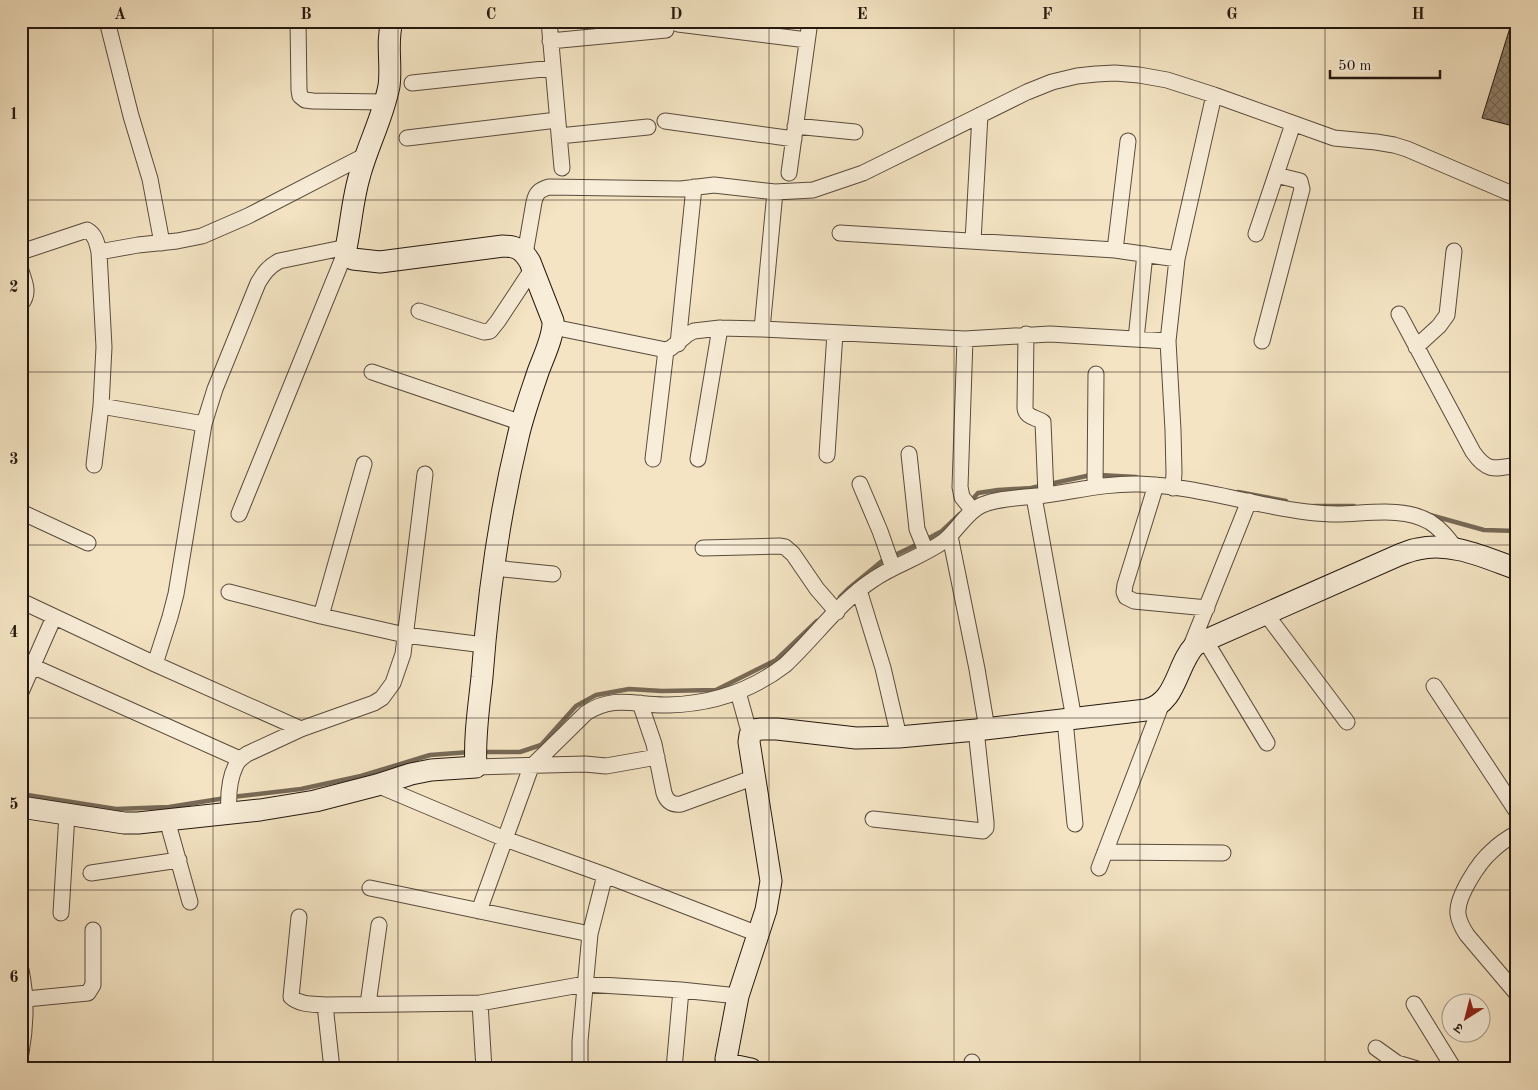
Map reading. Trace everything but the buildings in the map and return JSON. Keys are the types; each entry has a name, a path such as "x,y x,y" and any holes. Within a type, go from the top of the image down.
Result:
{"street":[{"path":"107,21 151,186 162,243"},
{"path":"298,21 300,96 305,100 313,101 385,102"},
{"path":"239,514 346,250 359,177 389,85 388,44 392,21"},
{"path":"549,21 562,168"},
{"path":"789,174 810,21"},
{"path":"550,41 672,27 807,40"},
{"path":"412,83 553,68"},
{"path":"419,311 484,332 490,331 498,321 529,261 534,202 536,195 541,189 549,187 672,189 714,185 775,192 813,190 863,173 1006,101 1052,82 1096,74 1139,75 1167,80 1334,138 1376,142 1408,149 1517,196"},
{"path":"1174,482 1174,430 1168,340 1177,259 1214,95"},
{"path":"973,241 980,115"},
{"path":"407,138 557,120"},
{"path":"665,121 794,132 855,132"},
{"path":"1256,234 1293,124"},
{"path":"559,136 648,127"},
{"path":"1115,250 1128,140"},
{"path":"98,252 202,236 216,231 366,155"},
{"path":"1262,341 1302,189 1300,181 1276,175"},
{"path":"653,459 672,347 694,188"},
{"path":"762,329 775,192"},
{"path":"21,252 87,230 94,236 98,252 104,348 101,406 94,466"},
{"path":"840,233 1115,250 1177,259"},
{"path":"346,250 353,259 380,262 503,246 517,248 529,261 550,312 553,327 522,423 507,483 484,646 476,758"},
{"path":"154,664 176,594 208,409 258,283 270,266 279,262 346,250"},
{"path":"1416,347 1439,326 1447,315 1454,252"},
{"path":"1136,339 1145,254"},
{"path":"21,271 27,292 21,304"},
{"path":"1399,314 1473,452 1480,461 1485,466 1493,468 1517,465"},
{"path":"553,327 672,347 694,331 720,328 965,339 1050,334 1168,340"},
{"path":"698,459 720,328"},
{"path":"827,455 835,333"},
{"path":"1026,334 1025,408 1028,415 1043,422 1043,490 1070,719 1075,824"},
{"path":"965,339 960,487 962,497 969,507"},
{"path":"372,372 522,423"},
{"path":"1095,479 1096,374"},
{"path":"101,406 204,424"},
{"path":"909,454 917,529 923,544"},
{"path":"321,616 364,464"},
{"path":"229,803 234,771 240,759 301,729 374,702 382,698 393,683 403,654 425,474"},
{"path":"479,911 531,767 586,713 596,707 620,701 666,706 695,703 738,692 772,676 785,665 832,607 873,579 890,560 923,544 950,536 969,507 1095,479 1156,485 1174,482 1249,501 1321,514 1405,514 1422,519 1433,525 1448,538 1456,549"},
{"path":"860,484 890,560"},
{"path":"1156,485 1125,585 1124,592 1126,597 1134,600 1207,608"},
{"path":"1099,868 1162,703 1197,645 1207,608 1249,501"},
{"path":"21,512 88,543"},
{"path":"873,819 983,831 986,828 982,730 977,669 950,536"},
{"path":"703,548 785,547 793,554 832,607"},
{"path":"1197,645 1399,555 1418,549 1429,547 1456,549 1517,570"},
{"path":"494,568 553,574"},
{"path":"859,590 883,668 899,737"},
{"path":"229,592 405,635 484,646"},
{"path":"21,601 154,664 301,729"},
{"path":"1266,614 1347,722"},
{"path":"21,692 54,617"},
{"path":"1197,645 1267,743"},
{"path":"32,666 240,759"},
{"path":"1434,686 1517,812"},
{"path":"738,692 750,735 749,742 772,881 766,910 738,996 726,1059 732,1065 751,1069"},
{"path":"640,703 657,757 666,799 675,805 755,777"},
{"path":"750,735 754,730 761,729 856,738 899,737 982,730 1146,710 1162,703"},
{"path":"21,807 124,823 138,823 167,820 229,803 260,810 315,801 476,758 531,767 585,764 616,765 657,757"},
{"path":"377,785 505,839 758,934"},
{"path":"61,913 67,814"},
{"path":"167,820 190,902"},
{"path":"1517,833 1492,850 1481,862 1458,904 1458,914 1467,935 1517,994"},
{"path":"1105,852 1223,853"},
{"path":"91,872 178,860"},
{"path":"580,1069 580,1041 590,934 605,875"},
{"path":"370,888 590,934"},
{"path":"299,917 291,998 296,1002 325,1005 480,1003 585,984 681,990 738,996"},
{"path":"368,1004 378,925"},
{"path":"26,999 88,993 93,985 93,930"},
{"path":"21,1053 26,1018 26,999 22,978"},
{"path":"674,1069 681,990"},
{"path":"480,1003 484,1069"},
{"path":"1414,1004 1454,1069"},
{"path":"325,1005 332,1069"},
{"path":"1376,1048 1397,1063 1417,1069"}],"waterway":[{"path":"970,502 978,493 1031,488 1091,475"},
{"path":"1099,475 1136,477"},
{"path":"1238,492 1286,501"},
{"path":"1314,506 1354,506"},
{"path":"840,597 882,561 942,531 960,514"},
{"path":"1430,515 1484,530 1517,531"},
{"path":"481,752 520,752 541,745 576,706 596,695 629,689 662,691 716,690 776,660 817,621"},
{"path":"21,794 116,809 169,807 301,789 361,776 430,755 470,752"}]}
